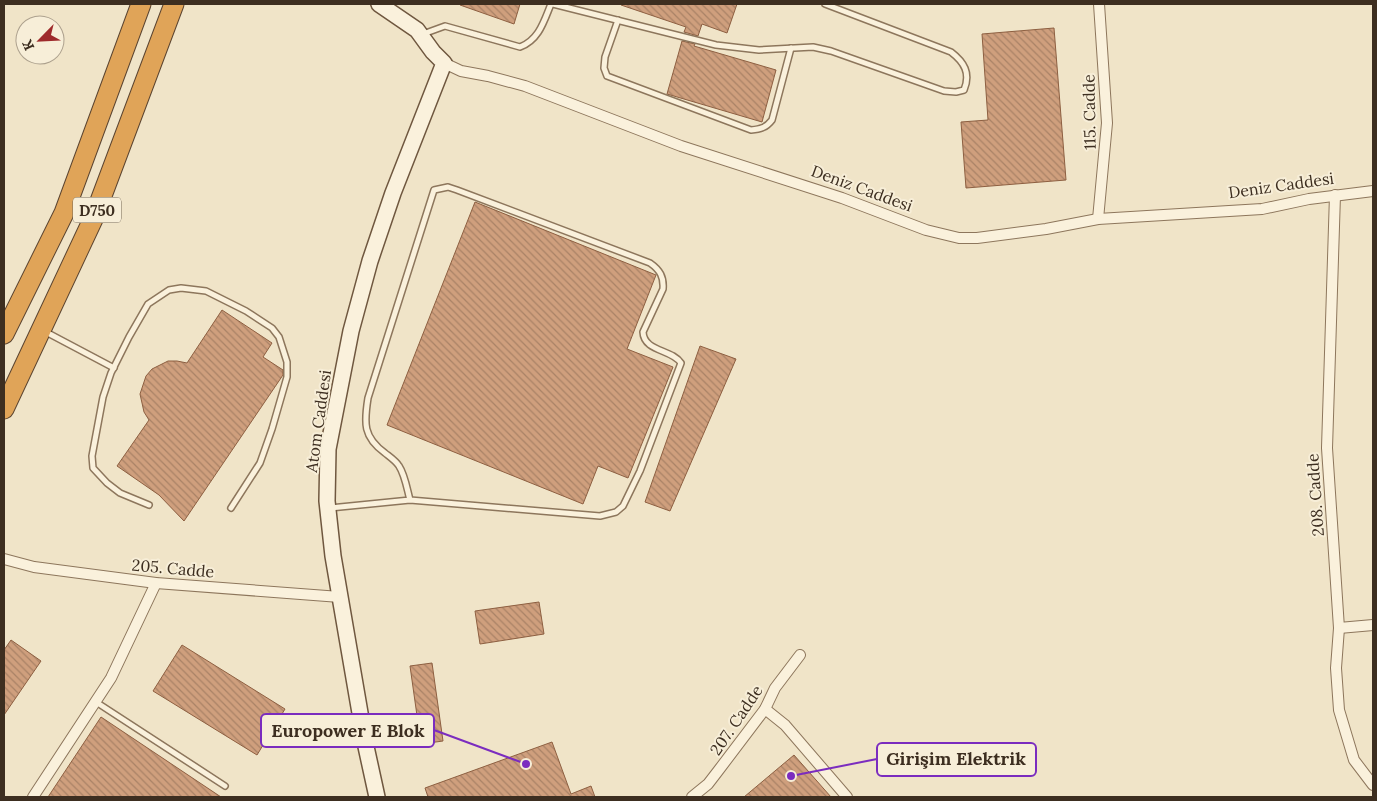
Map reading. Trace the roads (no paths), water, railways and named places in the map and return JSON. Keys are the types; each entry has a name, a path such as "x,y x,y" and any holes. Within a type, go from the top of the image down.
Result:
{"highway":[{"name":"D750","path":"4,334 64,213 141,4"},
{"name":"D750","path":"4,409 94,217 174,4"}],"street":[{"name":"Deniz Caddesi","path":"379,4 422,35 433,52 444,63 461,71 525,86 682,146 842,198 926,230 959,238 977,238 1046,229 1098,219 1262,209 1309,198 1373,191"},
{"name":"115. Cadde","path":"1098,219 1107,123 1099,4"},
{"name":"Atom Caddesi","path":"377,797 365,742 333,556 327,508 326,474 328,449 351,331 370,261 393,193 444,63"},
{"name":"208. Cadde","path":"1335,195 1327,448 1339,628 1336,668 1338,710 1354,760 1373,784"},
{"name":"205. Cadde","path":"4,559 34,567 156,583 340,598"},
{"path":"33,797 96,702 119,663 156,583"},
{"path":"1339,628 1373,625"},
{"name":"207. Cadde","path":"692,797 708,784 718,772 765,709 775,688 800,655"},
{"path":"765,709 785,725 847,797"}],"lane":[{"path":"422,35 445,26 520,47 530,43 538,33 552,4 716,45 759,50 813,47 831,51 944,92 964,90 968,81 965,69 961,60 951,52 826,4"},
{"path":"618,20 604,68 608,76 751,130 762,129 772,120 791,48"},
{"path":"327,508 410,500 600,516 616,512 623,506 640,471 681,363 677,357 653,347 646,343 643,338 643,332 662,289 663,283 660,270 650,263 458,190 448,187 434,190 368,398 364,420 368,436 400,467 410,500"},
{"path":"149,505 120,493 106,484 93,468 92,456 103,397 114,368 148,304 169,290 181,288 206,291 246,311 272,328 280,337 287,362 287,377 260,463 230,508"},
{"path":"41,330 114,368"},
{"path":"96,702 225,786"}],"place":[{"name":"Europower E Blok","path":"526,764"},
{"name":"Girişim Elektrik","path":"791,776"}]}
